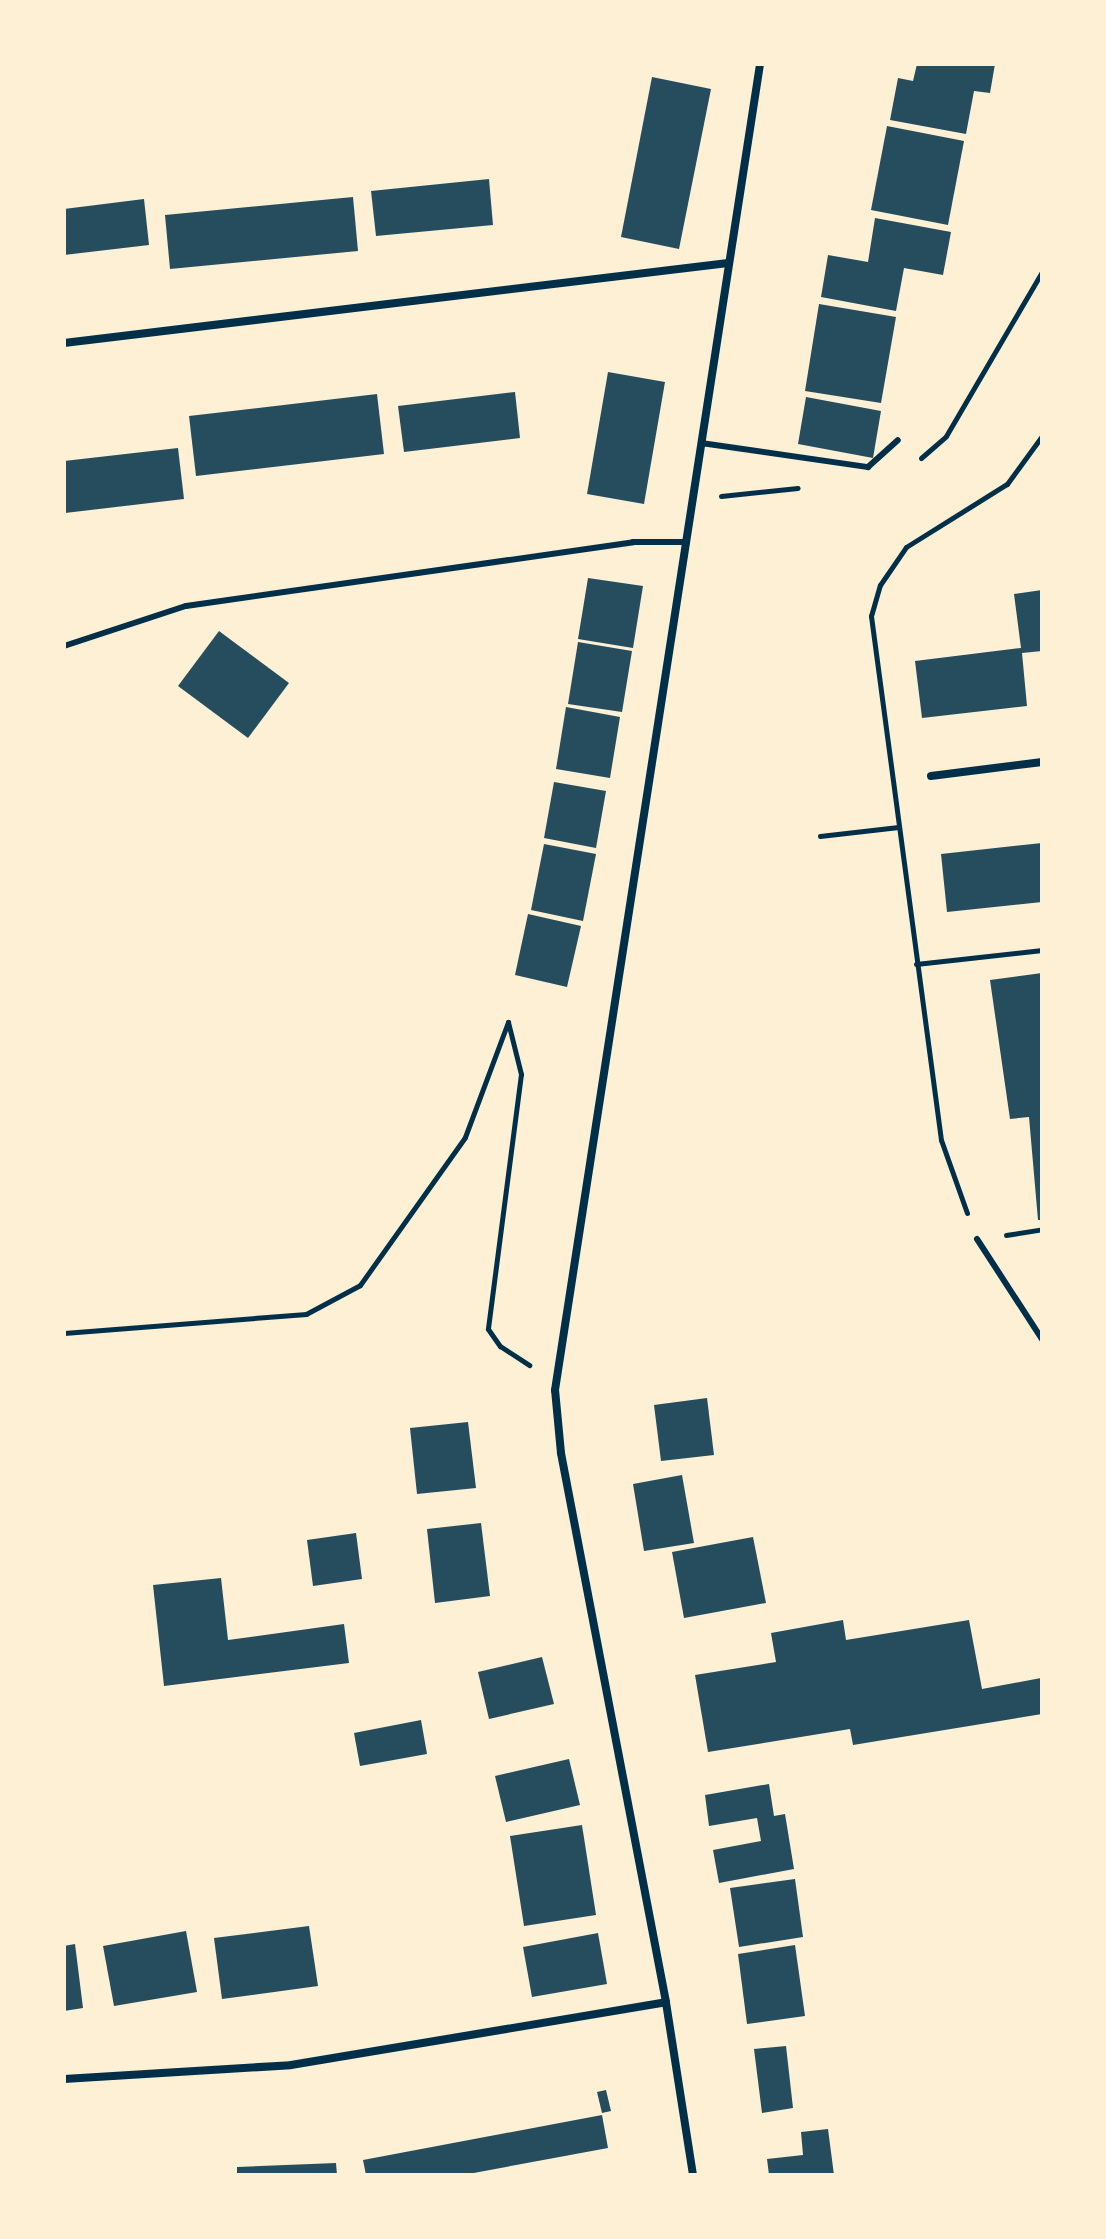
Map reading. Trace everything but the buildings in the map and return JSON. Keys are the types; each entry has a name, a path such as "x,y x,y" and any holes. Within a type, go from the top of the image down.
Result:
{"street":[{"path":"693,2175 666,2002 561,1453 557,1378 760,64"},
{"path":"64,343 728,263"},
{"path":"931,776 1042,762"},
{"path":"64,2079 291,2065 666,2002"}],"lane":[{"path":"701,443 868,467 898,440"},
{"path":"64,646 186,606 633,542 687,542"},
{"path":"977,1239 1042,1339"}],"path":[{"path":"977,1239 941,1140 871,616 880,585 906,547 1007,484 1042,436"},
{"path":"820,836 898,827"},
{"path":"916,964 1042,950"},
{"path":"64,1333 306,1314 360,1285 465,1137 508,1022 521,1074 488,1329 517,1360 557,1378"}]}
